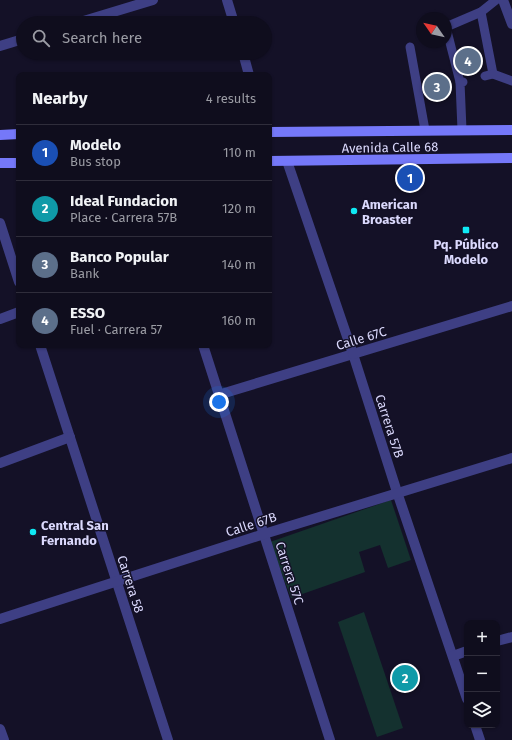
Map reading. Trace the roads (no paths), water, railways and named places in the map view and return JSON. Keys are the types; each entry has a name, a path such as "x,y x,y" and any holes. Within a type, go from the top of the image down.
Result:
{"main road":[{"name":"Avenida Calle 68","path":"272,132 512,130"},
{"path":"0,135 16,134"},
{"name":"Avenida Calle 68","path":"272,161 512,158"},
{"path":"0,163 16,163"}],"street":[{"path":"100,16 153,0"},
{"path":"227,0 232,16"},
{"path":"504,0 512,24"},
{"path":"0,46 16,41"},
{"path":"245,60 248,72"},
{"name":"Carrera 57B","path":"287,161 353,354 397,492 465,692"},
{"path":"0,224 16,273"},
{"name":"Calle 67C","path":"218,395 512,306"},
{"path":"0,319 16,313"},
{"name":"Carrera 58","path":"41,348 168,740"},
{"name":"Carrera 57C","path":"204,348 330,740"},
{"path":"0,463 70,437"},
{"name":"Calle 67B","path":"0,619 397,492 512,458"},
{"path":"500,641 512,636"},
{"path":"453,656 464,652"},
{"path":"0,728 4,740"},
{"path":"476,728 480,740"}],"lane":[{"path":"462,130 461,82 446,27 481,12 496,0"},
{"path":"481,12 489,75 512,81"},
{"path":"410,47 425,130"}],"place":[{"name":"ESSO","path":"468,61"},
{"name":"Banco Popular","path":"437,87"},
{"name":"Modelo","path":"410,178"},
{"name":"American Broaster","path":"354,211"},
{"name":"Pq. Público Modelo","path":"466,230"},
{"name":"Central San Fernando","path":"33,532"},
{"name":"Ideal Fundacion","path":"405,678"}]}
